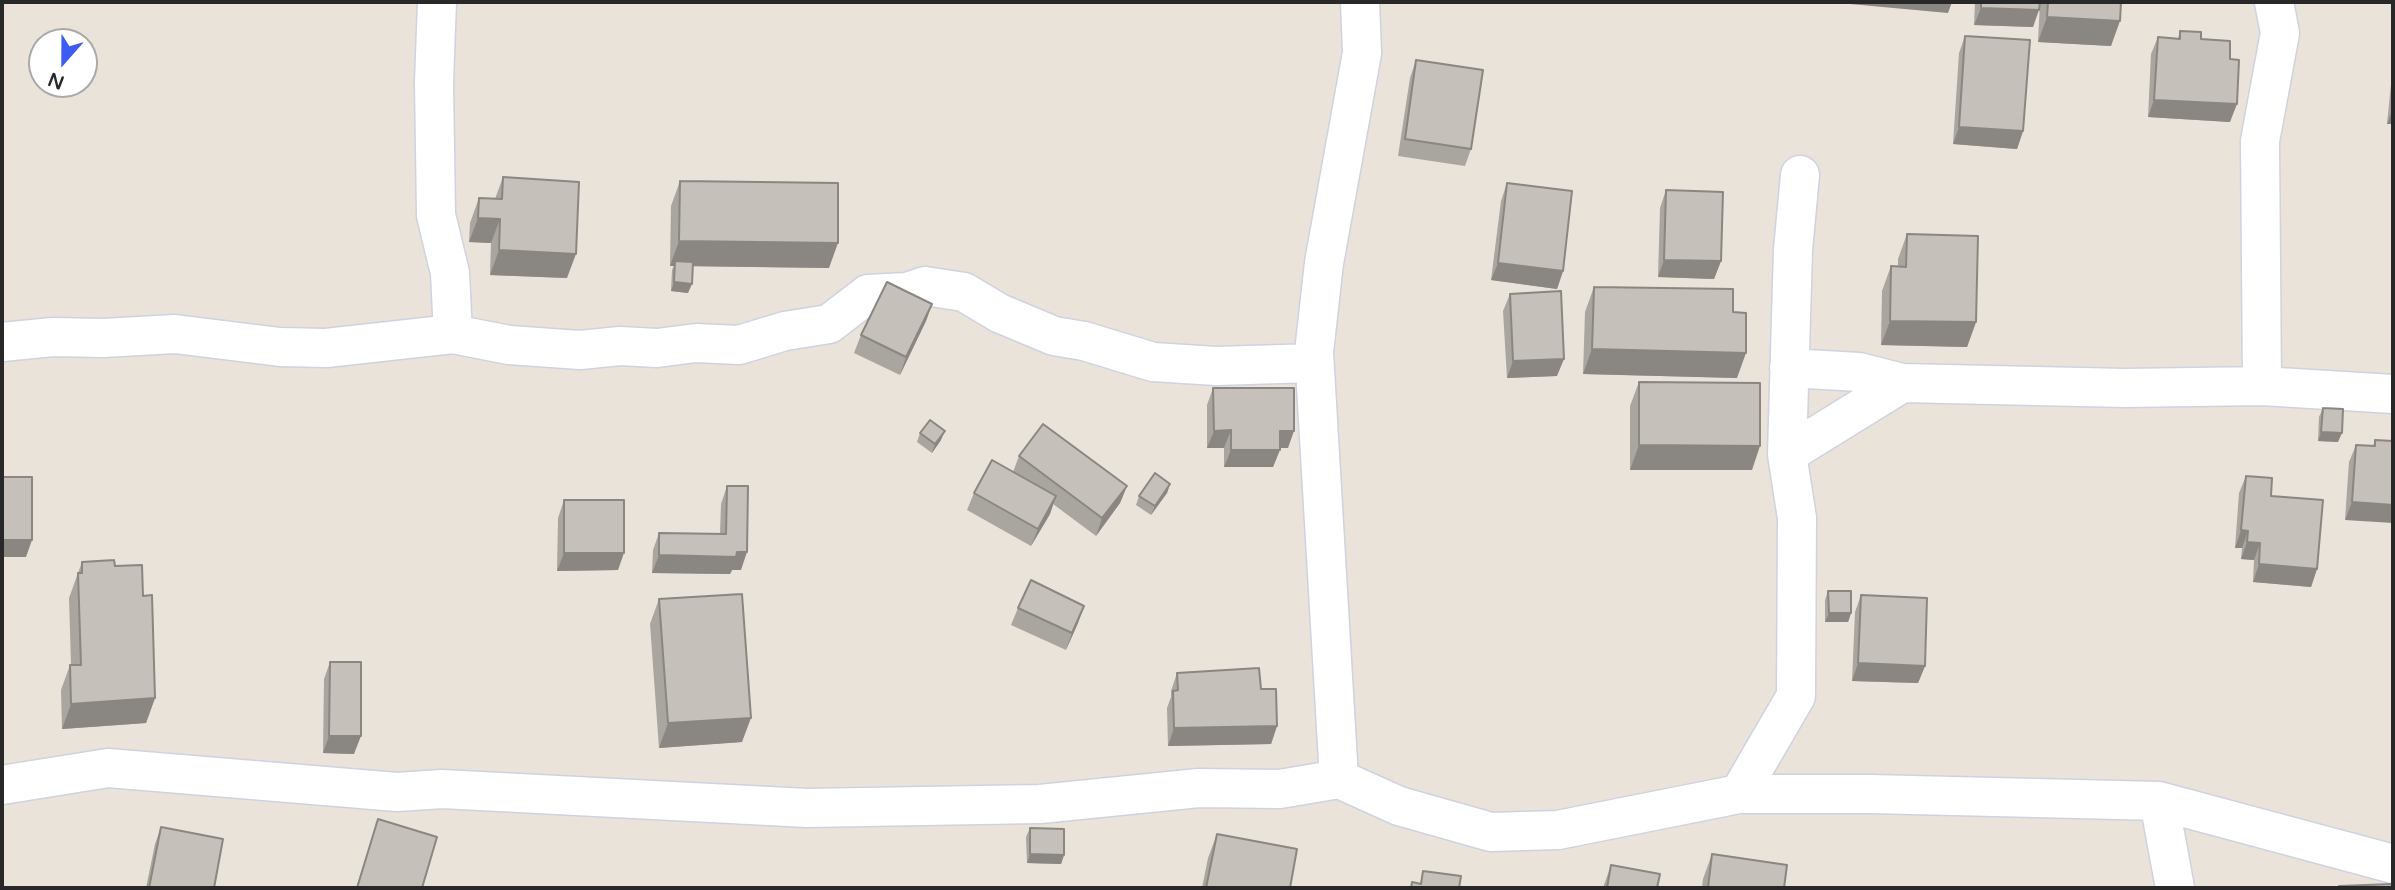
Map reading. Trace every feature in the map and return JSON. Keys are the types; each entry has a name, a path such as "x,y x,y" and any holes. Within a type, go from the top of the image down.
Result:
{"street":[{"path":"437,2 434,82 436,215 450,273 453,334"},
{"path":"1339,779 1314,363 1324,263 1362,53 1360,2"},
{"path":"2262,386 2260,141 2280,33 2274,2"},
{"path":"1739,794 1796,696 1797,518 1787,454 1793,250 1800,175"},
{"path":"2,342 53,337 103,338 175,334 280,347 326,348 453,334 509,345 580,350 620,346 657,348 696,343 739,345 785,331 829,324 868,295 907,292 925,286 964,292 999,313 1054,336 1084,341 1153,362 1216,366 1314,363"},
{"path":"1789,368 1859,372 1902,383 2125,388 2262,386 2393,394"},
{"path":"1787,454 1902,383"},
{"path":"2,785 108,768 397,792 442,789 807,808 1040,804 1199,788 1280,789 1339,779 1399,806 1491,832 1558,830 1739,794 1871,794 2158,801 2393,864"},
{"path":"2158,801 2175,888"}],"building":[{"path":"1981,2 2040,2 2039,10 1981,8"},
{"path":"2048,2 2121,2 2120,21 2047,17"},
{"path":"2180,31 2201,32 2201,39 2230,41 2230,59 2239,60 2237,104 2154,100 2158,37 2180,39"},
{"path":"1965,36 2030,40 2023,131 1959,127"},
{"path":"1416,60 1483,70 1471,149 1405,139"},
{"path":"503,177 579,182 576,254 499,250 500,219 478,218 479,198 502,199"},
{"path":"680,181 838,183 838,243 679,241"},
{"path":"1507,183 1572,191 1563,271 1498,263"},
{"path":"1666,190 1723,192 1721,261 1664,260"},
{"path":"1907,234 1978,236 1976,322 1890,321 1891,266 1906,267"},
{"path":"675,261 693,262 692,284 674,282"},
{"path":"887,282 932,304 906,357 861,335"},
{"path":"1594,287 1733,289 1733,312 1746,313 1746,353 1592,349"},
{"path":"1561,291 1564,359 1513,361 1510,294"},
{"path":"1639,382 1760,383 1760,446 1639,445"},
{"path":"1213,388 1294,388 1294,431 1280,431 1280,450 1231,450 1231,430 1214,431"},
{"path":"2323,408 2343,409 2342,433 2321,432"},
{"path":"930,420 945,431 935,444 920,433"},
{"path":"1043,424 1127,486 1102,518 1019,456"},
{"path":"2375,440 2393,441 2393,505 2352,502 2356,445 2375,446"},
{"path":"992,460 1056,496 1038,529 974,493"},
{"path":"1155,473 1170,484 1155,506 1139,496"},
{"path":"2246,476 2272,478 2271,496 2323,500 2317,569 2259,564 2260,543 2247,542 2248,531 2241,530"},
{"path":"2,477 32,477 32,540 2,540"},
{"path":"727,486 748,486 747,552 737,552 736,557 659,555 659,533 726,534"},
{"path":"564,500 624,500 624,553 564,553"},
{"path":"114,560 115,566 142,565 143,596 152,595 155,698 71,704 70,665 81,665 78,573 82,573 82,562"},
{"path":"1031,580 1084,606 1072,633 1018,608"},
{"path":"1828,591 1851,591 1851,613 1829,613"},
{"path":"742,594 751,718 668,723 659,599"},
{"path":"1861,595 1927,598 1925,666 1858,663"},
{"path":"330,662 361,662 361,736 329,736"},
{"path":"1259,668 1261,689 1276,689 1277,726 1174,728 1173,691 1178,690 1177,673"},
{"path":"378,819 437,837 422,888 357,888"},
{"path":"161,827 223,839 214,888 149,888"},
{"path":"1030,828 1064,829 1064,855 1030,854"},
{"path":"1217,834 1297,849 1290,888 1206,888"},
{"path":"1712,854 1787,865 1784,888 1708,888"},
{"path":"1611,865 1660,874 1657,888 1607,888"},
{"path":"1423,871 1461,876 1459,888 1411,888 1412,882 1421,884"},
{"path":"2393,884 2393,888 2339,888 2339,886"}]}
